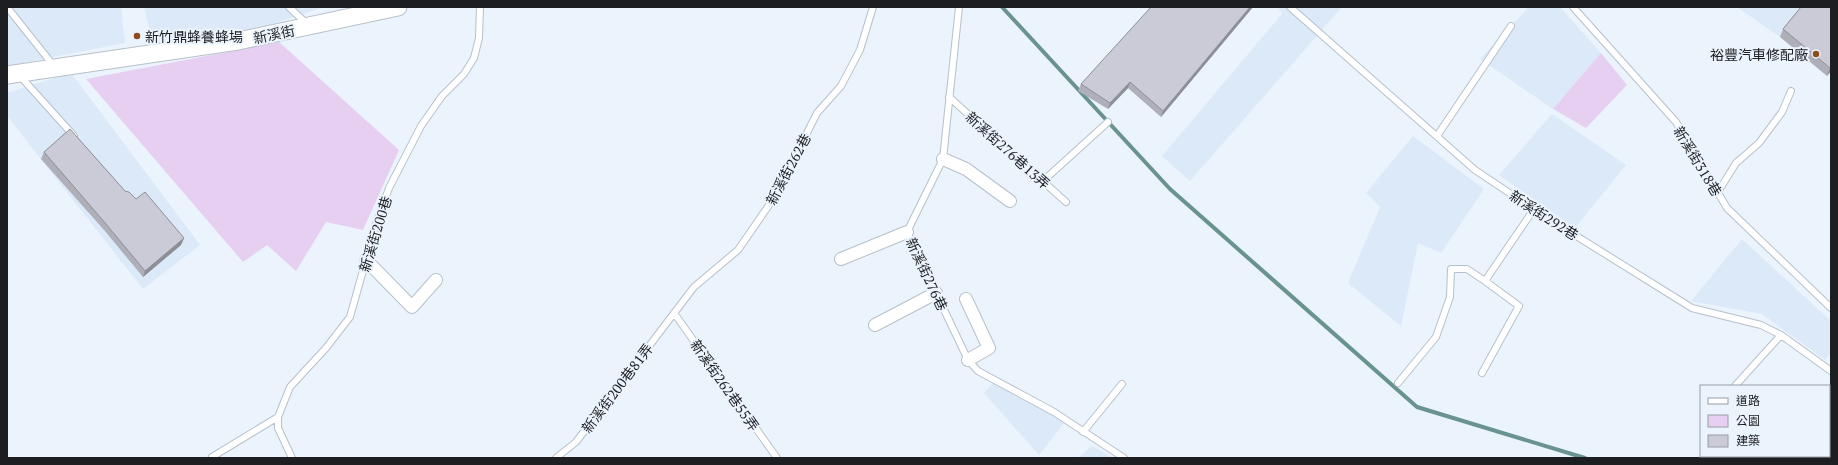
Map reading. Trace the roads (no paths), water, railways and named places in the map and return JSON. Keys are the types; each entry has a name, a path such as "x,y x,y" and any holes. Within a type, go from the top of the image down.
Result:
{"street":[{"name":"新溪街","path":"12,74 238,41 398,7"},
{"path":"943,159 966,169 1010,201"},
{"path":"841,259 907,232"},
{"path":"366,260 412,307 436,280"},
{"path":"875,325 936,293"},
{"path":"966,300 989,348 968,360"}],"lane":[{"path":"7,7 55,68"},
{"path":"289,7 310,26"},
{"name":"新溪街200巷","path":"278,417 290,387 326,348 350,317 376,224 389,188 421,126 442,96 464,74 474,58 479,38 480,7"},
{"name":"新溪街262巷","path":"674,313 694,287 738,250 776,196 817,113 841,86 860,50 873,7"},
{"name":"新溪街276巷","path":"958,7 943,159 907,232 968,360 978,371 1054,412 1124,458"},
{"name":"新溪街292巷","path":"1290,7 1475,170 1534,209 1692,308 1760,325 1781,335 1831,371"},
{"name":"新溪街318巷","path":"1573,7 1676,122 1727,208 1831,308"},
{"path":"1436,136 1511,26"},
{"path":"12,74 80,142"},
{"path":"1718,192 1736,163 1759,143 1782,112 1791,92"},
{"name":"新溪街276巷13弄","path":"949,97 1066,202"},
{"path":"1043,182 1108,122"},
{"path":"1485,281 1534,209"},
{"path":"1398,382 1436,337 1450,297 1451,269 1467,268 1519,306 1482,373"},
{"name":"新溪街200巷81弄","path":"556,458 576,442 674,313"},
{"name":"新溪街262巷55弄","path":"674,313 777,458"},
{"path":"1736,385 1781,335"},
{"path":"1083,432 1122,384"},
{"path":"212,457 278,417"},
{"path":"278,417 278,428 292,458"}],"waterway":[{"path":"1002,7 1170,189 1417,407 1585,458"}],"place":[{"name":"新竹鼎蜂養蜂場","path":"137,36"},
{"name":"裕豐汽車修配廠","path":"1816,54"}]}
